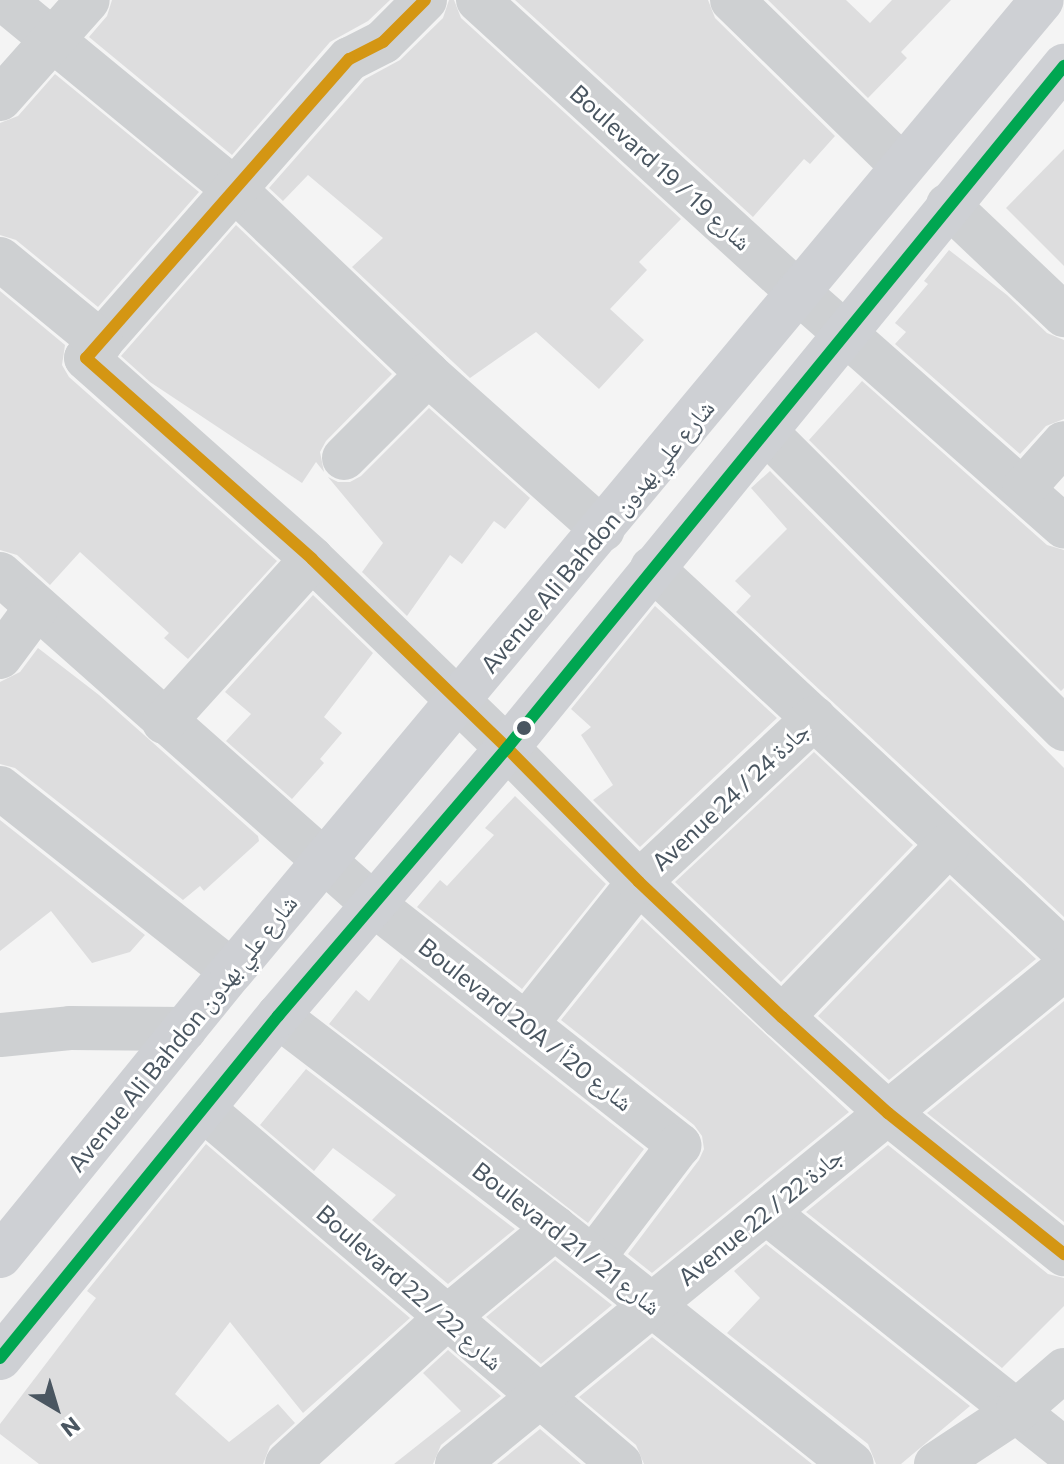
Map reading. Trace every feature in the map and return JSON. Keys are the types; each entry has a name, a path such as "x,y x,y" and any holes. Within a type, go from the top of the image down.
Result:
{"main road":[{"name":"Avenue Ali Bahdon شارع علي بهدون","path":"0,1256 232,971 603,530 902,166 1027,5"},
{"path":"0,1358 278,1016 507,748 1064,66"}],"street":[{"path":"4,0 233,188 428,374 603,530"},
{"path":"0,99 88,0"},
{"path":"425,0 383,42 349,59 86,358 312,559 507,748 639,882 782,1017 888,1113 1064,1254"},
{"name":"Boulevard 19 / شارع 19","path":"478,0 797,291 1064,526"},
{"path":"732,0 902,166"},
{"path":"948,205 1064,315"},
{"path":"0,259 101,342"},
{"path":"344,458 428,374"},
{"path":"766,432 1062,724"},
{"path":"1024,488 1064,443"},
{"path":"164,722 312,559"},
{"path":"652,568 1064,951"},
{"name":"Boulevard 20A / شارع 20أ","path":"0,574 373,904 679,1145 593,1258"},
{"path":"0,657 37,607"},
{"name":"Avenue 24 / جادة 24","path":"526,1024 639,882 814,718"},
{"path":"0,788 232,971"},
{"path":"782,1017 948,845"},
{"name":"Avenue 22 / جادة 22","path":"457,1464 1064,969"},
{"name":"Boulevard 21 / شارع 21","path":"278,1016 555,1228 852,1464"},
{"path":"0,1035 70,1028 185,1029"},
{"name":"Boulevard 22 / شارع 22","path":"203,1109 445,1319 620,1464"},
{"path":"766,1212 1064,1449"},
{"path":"287,1464 445,1319 555,1228"},
{"path":"936,1464 1018,1410 1064,1370"}],"building":[{"path":"112,0 390,0 368,21 330,42 232,155 89,37 107,16"},
{"path":"449,0 454,0 461,18 681,219 639,262 647,270 610,309 644,340 599,389 536,332 470,378 352,267 383,238 308,175 283,201 269,188 365,79 400,60 443,18"},
{"path":"515,0 708,0 715,18 835,136 810,164 804,159 753,217"},
{"path":"768,0 846,0 870,23 892,0 951,0 901,52 907,58 868,98"},
{"path":"55,74 199,192 98,307 16,240 0,235 0,123 18,116"},
{"path":"1064,149 1064,266 1006,208"},
{"path":"236,225 392,374 326,441 320,452 324,472 316,462 302,483 150,382 121,356"},
{"path":"949,250 1007,295 1047,333 1064,340 1064,419 1046,426 1020,454 895,344 906,332 895,323 928,284 924,281"},
{"path":"0,291 65,345 62,365 69,377 277,561 188,659 164,638 169,633 80,552 50,585 17,555 0,550"},
{"path":"862,381 1047,545 1064,550 1064,688 1061,691 809,440"},
{"path":"429,408 530,498 505,529 494,521 462,564 450,555 407,616 362,572 383,543 328,477 338,482 350,482 361,476"},
{"path":"770,471 1064,768 1064,917 736,612 751,596 735,581 787,529 751,488"},
{"path":"313,595 373,653 324,717 342,733 320,759 324,763 292,799 226,741 251,714 225,692"},
{"path":"655,606 777,718 640,847 593,800 613,785 581,735 591,727 571,709"},
{"path":"38,648 99,695 258,836 259,841 204,891 200,886 183,900 15,768 0,764 0,682 20,672"},
{"path":"814,752 913,845 781,982 675,882"},
{"path":"515,796 606,884 522,989 417,907 440,880 447,886 494,835 485,828"},
{"path":"0,820 145,935 130,952 92,963 51,911 0,951"},
{"path":"950,879 1036,959 889,1080 818,1016"},
{"path":"642,919 849,1112 652,1273 628,1254 699,1160 704,1149 702,1136 694,1125 561,1020"},
{"path":"401,958 644,1149 588,1223 329,1024 356,990 369,1001"},
{"path":"1064,1001 1064,1222 927,1113"},
{"path":"306,1069 515,1229 448,1284 372,1220 396,1195 333,1148 314,1171 260,1125"},
{"path":"206,1144 410,1318 303,1413 230,1322 175,1394 229,1442 278,1404 295,1423 270,1446 263,1464 39,1464 0,1434 0,1424 96,1298 87,1291"},
{"path":"888,1145 1048,1274 1064,1278 1064,1306 1002,1368 806,1212"},
{"path":"766,1244 970,1406 901,1464 876,1464 868,1444 727,1333 760,1298 734,1271"},
{"path":"555,1260 612,1305 541,1364 486,1317"},
{"path":"652,1337 812,1464 644,1464 636,1445 579,1397"},
{"path":"448,1350 501,1396 441,1445 433,1464 394,1464 461,1411 423,1373"},
{"path":"540,1429 581,1464 497,1464"}],"transit line":[{"path":"425,0 383,42 349,59 86,358 312,559 507,748 639,882 782,1017 888,1113 1064,1254"},
{"path":"0,1358 278,1016 507,748 1064,66"}]}
